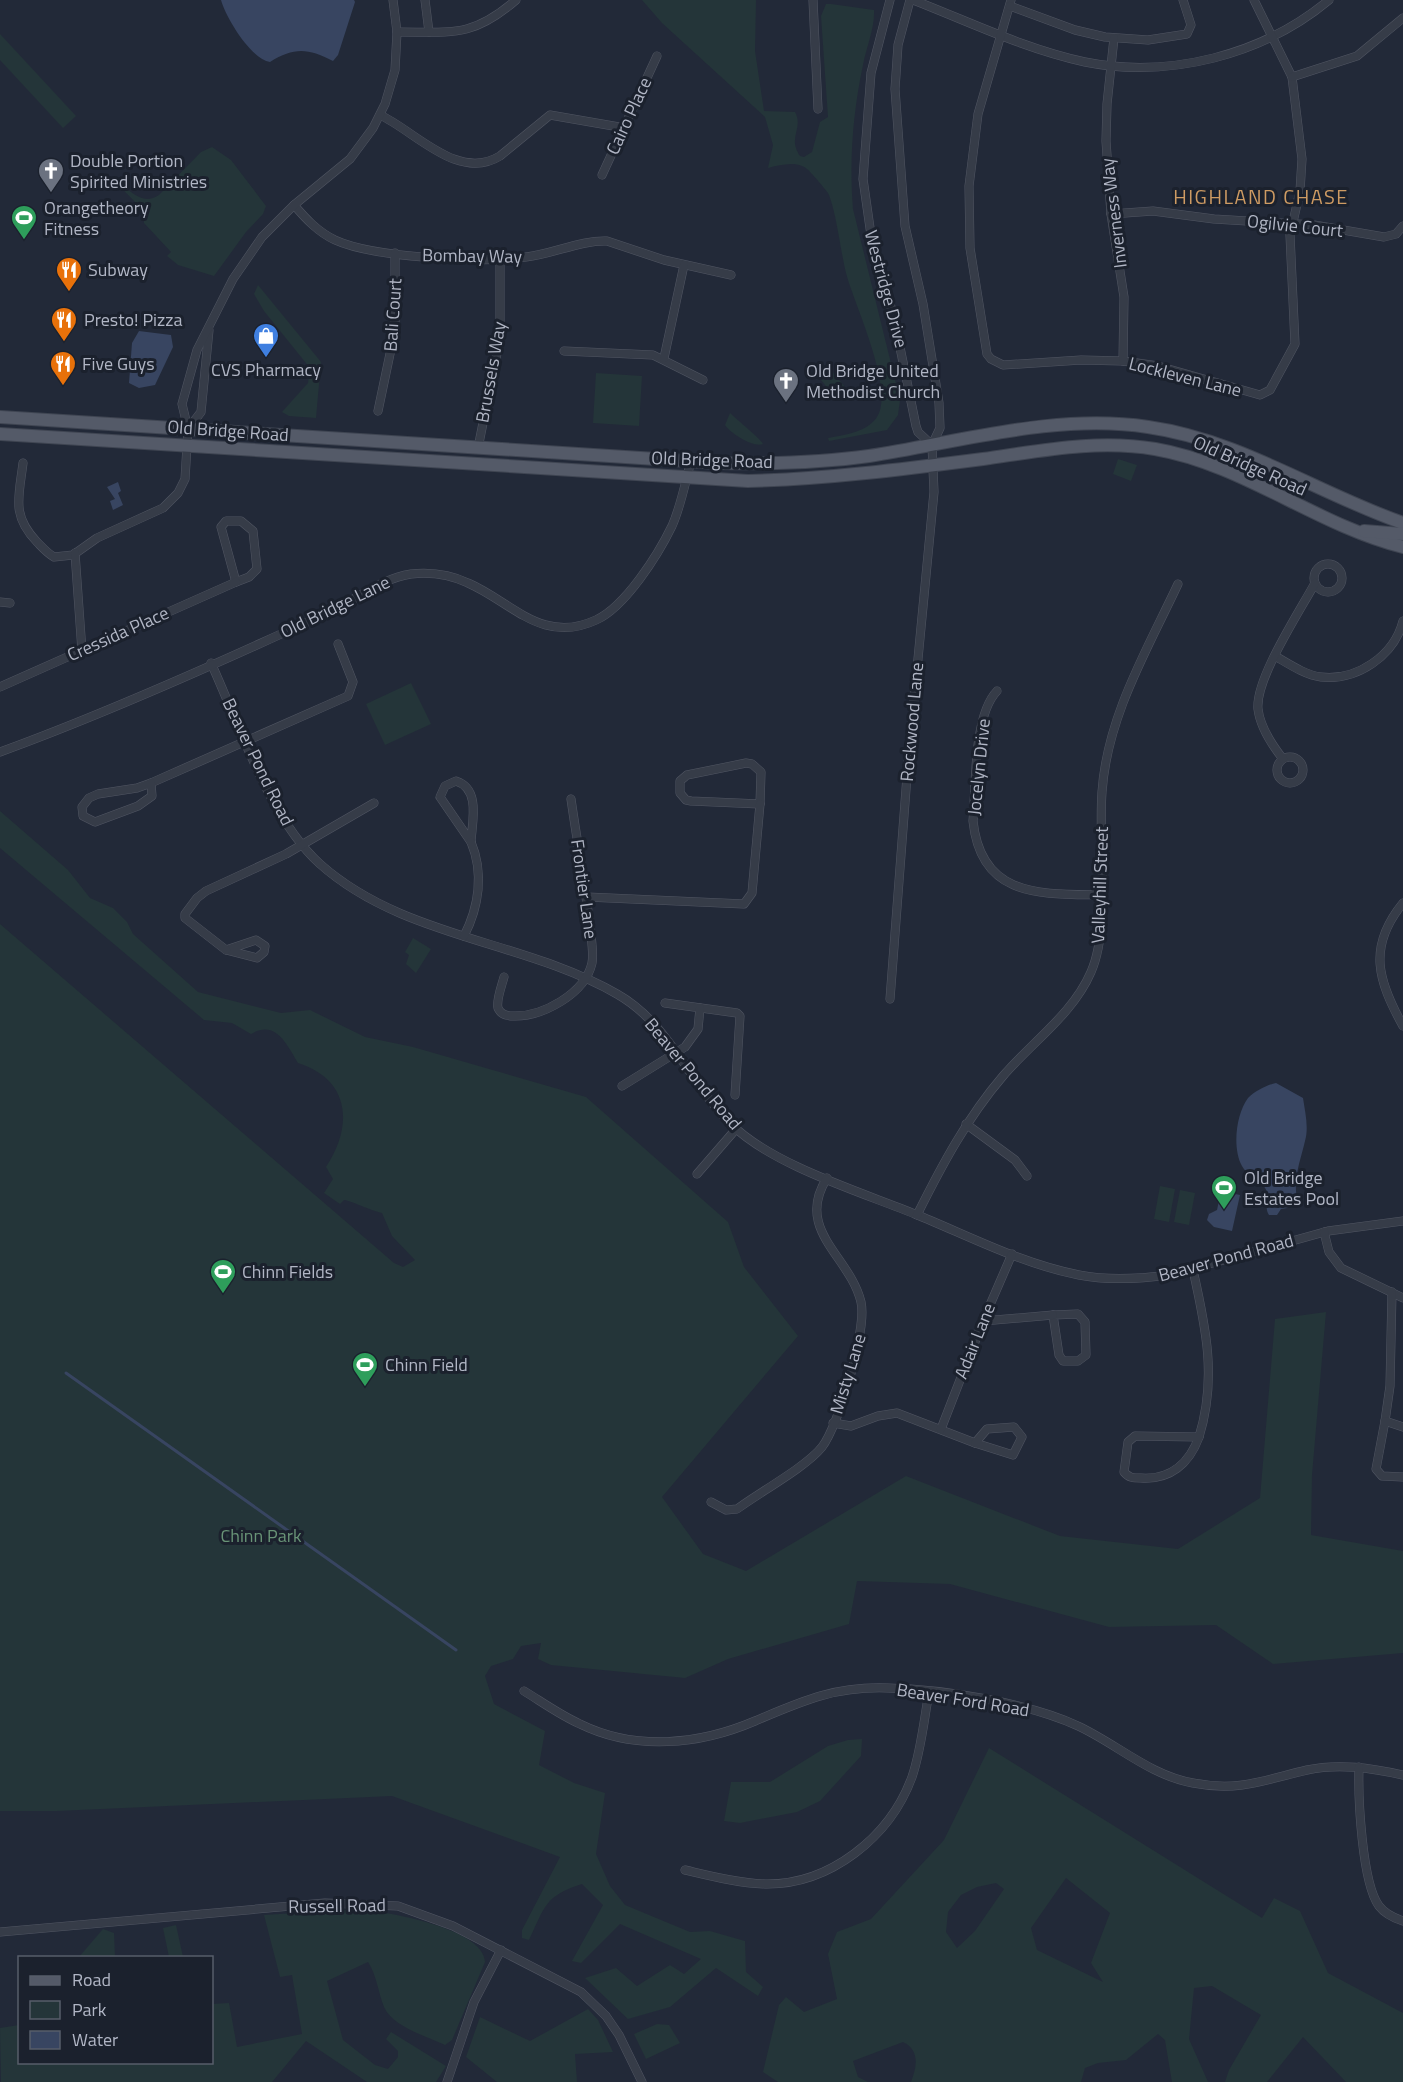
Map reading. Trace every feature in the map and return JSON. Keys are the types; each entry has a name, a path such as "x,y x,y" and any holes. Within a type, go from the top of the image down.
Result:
{"main road":[{"name":"Old Bridge Road","path":"0,417 691,461 781,464 816,462 1063,425 1148,427 1191,436 1242,453 1362,508 1403,523"},
{"name":"Old Bridge Road","path":"0,434 686,479 799,480 1082,446 1126,445 1155,449 1206,463 1354,531 1400,548"},
{"path":"1354,531 1403,534"}],"street":[{"path":"23,463 18,511 24,528 54,557 65,558 97,538 142,519 171,501 185,479 188,429 182,411 193,359 223,297 246,258 294,205 350,159 380,115 395,70 397,32 393,0"},
{"path":"425,0 429,32"},
{"path":"397,32 464,31 476,28 496,17 516,0"},
{"path":"813,0 818,109"},
{"name":"Westridge Drive","path":"890,0 876,46 868,95 863,153 864,190 871,235 894,318 916,426 918,432 932,445 940,428 939,403 923,304 905,226 895,89 898,45 912,0"},
{"path":"912,0 1000,35 1061,56 1111,66 1154,67 1199,62 1247,47 1273,36 1329,0"},
{"path":"1011,3 1076,30 1114,38 1167,39 1187,34 1191,25 1183,0"},
{"name":"Lockleven Lane","path":"1011,3 978,114 969,186 970,248 986,350 991,359 1003,365 1081,360 1123,361 1158,366 1260,395 1270,390 1293,348 1296,336 1289,243 1302,175 1292,77 1254,0"},
{"path":"1292,77 1357,56 1403,18"},
{"name":"Inverness Way","path":"1114,38 1106,141 1111,214 1124,297 1123,361"},
{"name":"Cairo Place","path":"602,175 657,56"},
{"path":"380,115 404,127 436,152 456,159 478,162 494,160 550,115 625,128"},
{"name":"Bombay Way","path":"294,205 311,225 349,246 395,253 501,259 550,254 598,240 684,265 731,275"},
{"name":"Ogilvie Court","path":"1111,214 1153,211 1214,219 1292,224 1383,237 1396,234 1403,226"},
{"name":"Bali Court","path":"378,411 395,330 395,253"},
{"name":"Brussels Way","path":"478,448 500,338 501,259"},
{"path":"664,358 684,265"},
{"path":"188,429 201,412 210,327"},
{"path":"564,351 646,354 664,358 703,380"},
{"name":"Rockwood Lane","path":"890,999 935,465 932,445"},
{"name":"Old Bridge Lane","path":"0,752 70,726 336,609 381,584 410,574 441,575 468,583 515,613 546,625 572,627 587,624 619,604 639,578 672,525 691,461"},
{"name":"Cressida Place","path":"0,687 249,577 257,569 253,531 241,521 225,521 221,527 236,582"},
{"path":"75,553 82,651"},
{"path":"1283,759 1265,730 1258,709 1260,691 1275,656 1315,583"},
{"name":"Valleyhill Street","path":"917,1215 966,1124 1006,1073 1054,1024 1084,986 1100,945 1102,792 1110,743 1127,692 1178,584"},
{"path":"0,602 10,603"},
{"path":"1275,656 1319,677 1340,678 1359,672 1379,658 1396,638 1403,621"},
{"path":"151,783 152,796 138,806 95,822 83,816 82,807 89,798 151,783 348,696 353,682 338,644"},
{"name":"Beaver Pond Road","path":"211,663 277,807 302,844 333,875 378,904 585,979 614,993 641,1011 677,1053 713,1104 736,1129 770,1151 827,1178 1012,1254 1054,1269 1099,1278 1145,1278 1193,1270 1324,1232 1403,1221"},
{"name":"Jocelyn Drive","path":"997,691 991,697 982,717 972,821 983,859 1005,882 1027,891 1047,894 1101,895"},
{"path":"586,897 744,904 752,893 760,804 762,778 752,764 746,763 687,775 679,786 680,793 686,800 760,804"},
{"path":"464,936 474,913 479,882 471,842 440,797 445,786 451,782 466,786 472,797 471,842"},
{"name":"Frontier Lane","path":"571,799 593,955 585,979"},
{"path":"226,950 185,918 189,906 207,891 302,844 374,803"},
{"path":"1403,903 1388,926 1379,963 1384,989 1403,1026"},
{"path":"504,977 497,1006 504,1014 530,1017 549,1009 585,979"},
{"path":"665,1003 737,1012 740,1016 735,1095"},
{"path":"622,1086 677,1053 692,1039 698,1029 700,1008"},
{"path":"966,1124 1015,1160 1027,1176"},
{"path":"697,1174 736,1129"},
{"name":"Misty Lane","path":"711,1502 726,1510 737,1509 813,1456 828,1438 860,1338 862,1317 861,1304 852,1278 819,1228 817,1204 827,1178"},
{"path":"1324,1232 1329,1252 1338,1265 1403,1298"},
{"name":"Adair Lane","path":"941,1429 982,1321 1012,1254"},
{"path":"1193,1270 1210,1367 1208,1403 1199,1437 1188,1458 1169,1475 1144,1479 1131,1478 1124,1472 1128,1442 1135,1436 1199,1437"},
{"path":"1392,1292 1390,1386 1376,1468 1385,1477 1403,1477"},
{"path":"982,1321 1073,1313 1082,1317 1085,1326 1086,1355 1083,1358 1074,1362 1060,1358 1053,1315"},
{"path":"833,1423 852,1426 878,1416 897,1413 975,1443 1013,1455 1022,1437 1014,1427 996,1427 987,1429 975,1443"},
{"path":"1385,1421 1403,1427"},
{"name":"Beaver Ford Road","path":"524,1691 595,1731 653,1743 715,1735 747,1724 804,1699 840,1690 890,1688 994,1702 1064,1720 1105,1740 1155,1771 1192,1783 1246,1785 1277,1780 1306,1770 1359,1767 1403,1775"},
{"path":"684,1870 746,1883 786,1883 825,1870 863,1847 886,1824 905,1793 917,1760 929,1692"},
{"path":"1359,1767 1360,1817 1370,1884 1381,1909 1403,1921"},
{"name":"Russell Road","path":"0,1932 353,1902 398,1906 453,1926 570,1985 594,2003 619,2035 642,2082"},
{"path":"447,2082 474,2001 501,1950"}],"green space":[{"path":"642,0 756,0 755,51 764,111 795,112 798,123 795,138 796,149 800,156 804,157 812,152 820,122 828,117 821,16 826,4 874,10 854,119 852,191 853,209 900,400 898,415 887,430 829,441 828,438 855,432 873,422 881,404 881,387 871,346 846,273 828,193 802,166 791,164 768,168 773,145 765,117 662,23"},
{"path":"0,34 76,116 63,128 0,60"},
{"path":"212,147 231,160 266,206 263,214 246,232 214,276 178,265 167,256 171,252 144,223 142,211 120,186 122,184 144,199 154,198 201,152"},
{"path":"258,285 321,362 316,418 289,416 282,412 308,383 310,368 264,311 254,294"},
{"path":"832,371 849,392 838,401 821,380"},
{"path":"596,373 642,376 639,426 593,423"},
{"path":"730,413 763,444 749,442 728,429 725,425"},
{"path":"1118,459 1137,465 1131,481 1113,474"},
{"path":"411,683 431,724 385,745 366,704"},
{"name":"Chinn Park","path":"0,811 68,870 90,898 113,908 127,922 133,934 198,992 281,1013 310,1010 365,1037 413,1047 586,1097 728,1222 744,1267 798,1336 662,1497 703,1554 746,1571 906,1476 1060,1536 1178,1549 1260,1498 1275,1319 1326,1312 1312,1475 1311,1535 1403,1551 1403,1653 1273,1664 1216,1625 1109,1627 950,1584 857,1581 849,1624 728,1659 685,1678 551,1665 538,1659 541,1643 521,1646 513,1659 491,1666 485,1676 494,1704 545,1731 539,1765 574,1783 605,1793 596,1854 610,1886 625,1905 690,1932 710,1931 745,1941 746,1972 763,1987 758,1996 716,1968 670,2007 628,2019 585,1978 616,1968 637,1986 670,1965 684,1974 701,1959 620,1924 581,1963 572,1961 603,1905 582,1884 569,1888 553,1898 543,1911 529,1940 522,1938 522,1930 560,1857 392,1796 57,1811 0,1811 0,924 394,1263 403,1267 415,1260 392,1236 382,1213 347,1200 340,1204 324,1193 333,1179 326,1167 335,1151 343,1121 342,1106 329,1081 316,1071 298,1063 285,1042 274,1032 260,1030 251,1034 232,1023 204,1020 0,848"},
{"path":"413,938 431,949 416,973 406,964 409,955 405,952"},
{"path":"1160,1186 1175,1189 1169,1222 1154,1219"},
{"path":"1180,1190 1195,1193 1189,1225 1174,1222"},
{"path":"862,1739 861,1756 820,1801 797,1812 740,1823 724,1821 731,1782 770,1782 828,1746 848,1740"},
{"path":"989,1748 1262,1918 1274,1898 1300,1911 1328,1973 1403,2013 1403,2082 1346,2082 1303,2037 1267,2082 1225,2082 1229,2070 1261,2015 1212,1986 1194,1988 1189,2039 1208,2082 1172,2082 1165,2040 1158,2034 1126,2060 1098,2063 1085,2068 1081,2082 911,2082 915,2071 915,2054 903,2042 853,2061 858,2077 868,2082 778,2082 763,2072 779,2005 786,1997 804,2012 837,1999 828,1954 837,1932 871,1919 944,1840","holes":["1066,1878 1110,1913 1091,1963 1103,1982 1037,1950 1031,1928","996,1883 1004,1889 975,1931 957,1948 946,1932 948,1912 961,1895 977,1887"]},
{"path":"359,1909 390,1914 452,1931 469,1940 480,1950 485,1962 452,2040 445,2045 411,2030 388,2014 368,1962 327,1981 343,2040 375,2065 388,2069 398,2057 398,2051 386,2039 391,2032 446,2066 436,2082 367,2082 306,2041 272,2082 1,2082 0,2028 18,2025 18,2064 213,2064 213,2004 229,2003 237,2047 302,2034 292,1975 280,1977 264,1915"},
{"path":"176,1925 183,1956 169,1956 163,1928"},
{"path":"103,1929 114,1933 115,1956 80,1956"},
{"path":"588,2009 598,2020 613,2052 575,2054 577,2082 497,2082 466,2057 480,2017 530,2041"},
{"path":"657,2024 669,2025 680,2043 646,2059 634,2034"}],"water":[{"path":"221,0 354,0 355,2 338,55 333,61 301,51 286,54 270,62 255,54 247,46 228,17"},
{"path":"139,331 171,335 173,347 155,385 139,388 129,383 132,343"},
{"path":"118,482 121,491 118,493 123,505 113,510 110,501 115,499 107,487"},
{"path":"1276,1083 1303,1098 1307,1130 1296,1179 1298,1203 1294,1207 1281,1209 1277,1215 1269,1215 1267,1192 1259,1181 1242,1166 1236,1141 1238,1122 1248,1098"},
{"name":"Old Bridge Estates Pool","path":"1221,1191 1240,1195 1232,1231 1214,1227 1207,1220 1209,1214 1217,1210"}],"waterway":[{"path":"66,1373 456,1650"}],"place":[{"name":"Double Portion Spirited Ministries","path":"51,194"},
{"name":"Orangetheory Fitness","path":"24,241"},
{"name":"Subway","path":"69,293"},
{"name":"Presto! Pizza","path":"64,343"},
{"name":"CVS Pharmacy","path":"266,359"},
{"name":"Five Guys","path":"63,387"},
{"name":"Old Bridge United Methodist Church","path":"786,404"},
{"name":"Old Bridge Estates Pool","path":"1224,1211"},
{"name":"Chinn Fields","path":"223,1295"},
{"name":"Chinn Field","path":"365,1388"}],"district":[{"name":"HIGHLAND CHASE","path":"1261,197"}]}
